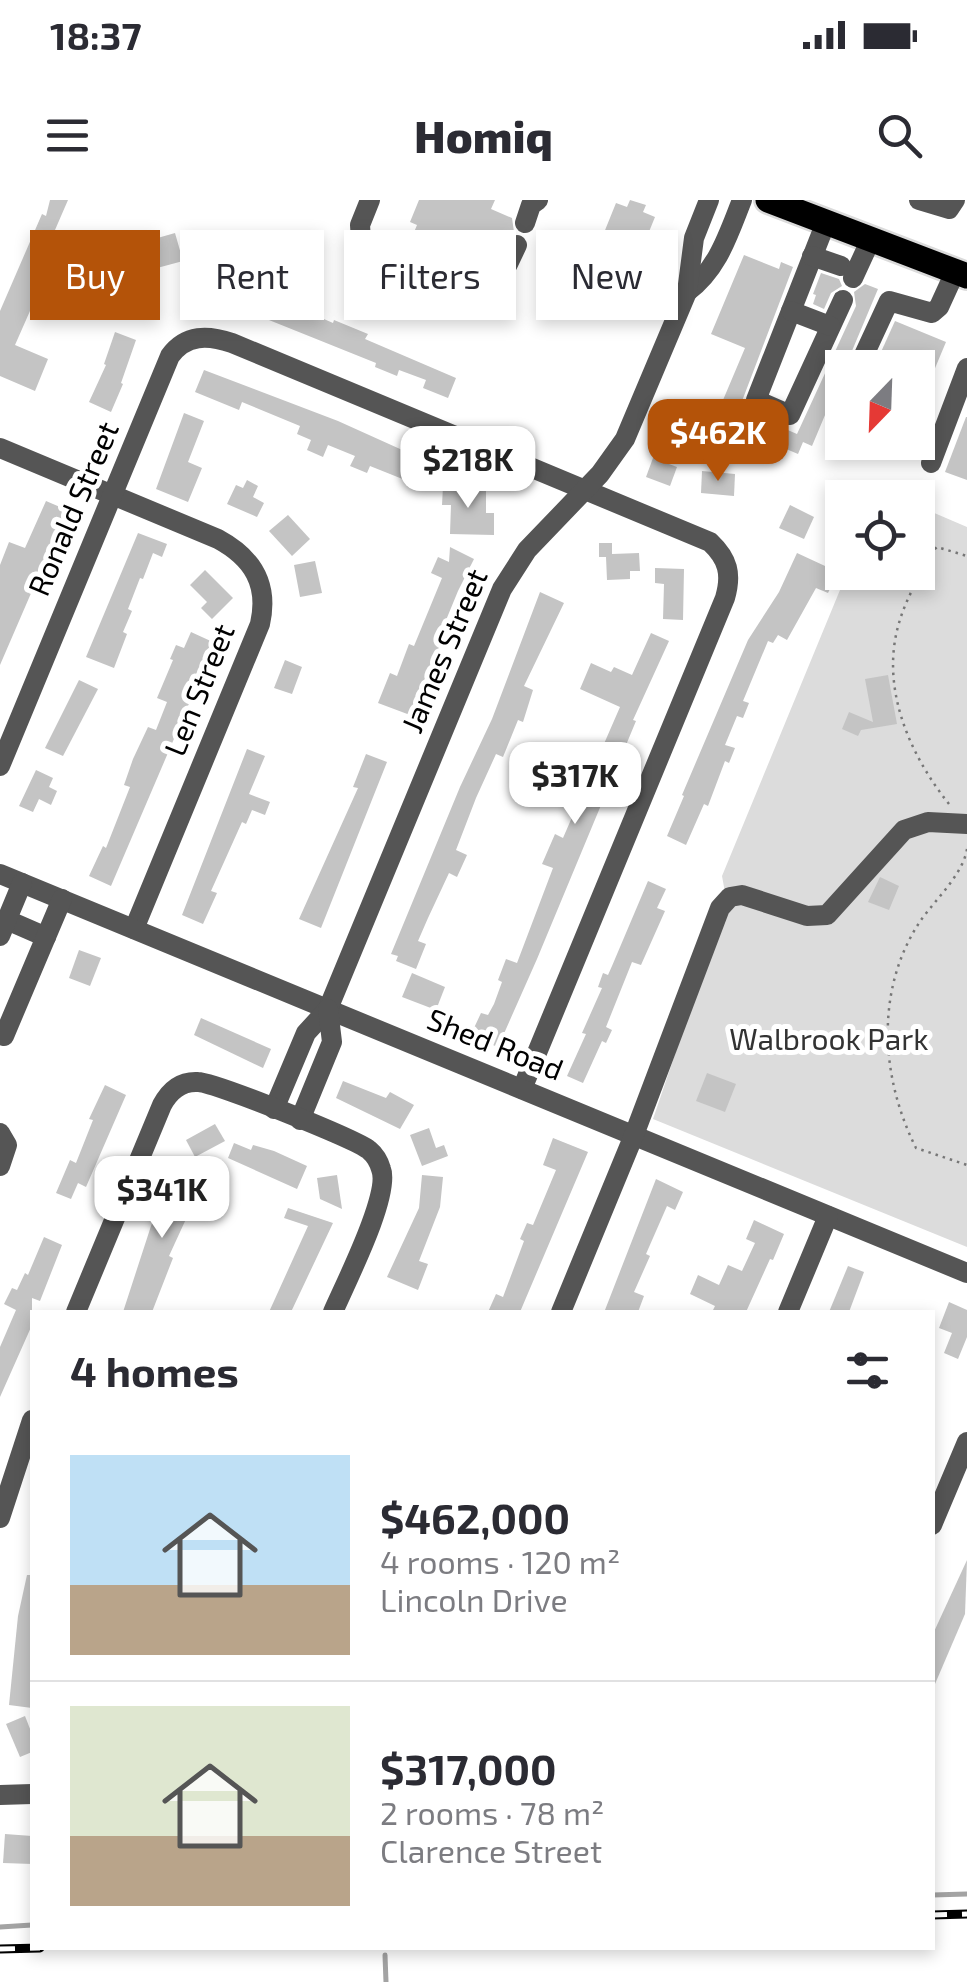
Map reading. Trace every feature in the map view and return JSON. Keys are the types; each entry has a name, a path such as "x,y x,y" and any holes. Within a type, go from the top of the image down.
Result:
{"main road":[{"path":"768,200 819,213 871,239 961,274"}],"street":[{"path":"370,200 360,225 361,240 379,252 469,288 492,284 517,245"},
{"path":"525,223 531,205 538,200"},
{"name":"James Street","path":"287,1115 306,1033 328,1009 502,589 527,550 585,489 625,439 687,292 694,238 709,200"},
{"name":"James Street","path":"687,292 702,281 716,262 742,200"},
{"path":"919,200 949,209 956,200"},
{"path":"819,213 812,256 756,400 790,414 843,300"},
{"path":"812,256 847,272 871,239"},
{"path":"866,350 889,301 932,313 961,274"},
{"path":"792,311 830,326"},
{"name":"Ronald Street","path":"0,766 170,356 192,339 209,337 232,343 585,489"},
{"path":"931,463 967,368"},
{"name":"Len Street","path":"0,448 235,548 256,570 264,602 256,636 134,929"},
{"path":"522,1089 726,598 730,580 726,562 716,547 702,538 585,489"},
{"path":"562,1310 634,1135 715,919 730,897 754,897 807,916 826,915 904,830 928,822 964,824"},
{"name":"Shed Road","path":"0,874 967,1273"},
{"path":"22,883 3,928 46,937"},
{"path":"0,1035 4,1036 62,899"},
{"path":"77,1310 162,1105 170,1092 185,1083 205,1082 370,1151 384,1179 382,1196 335,1310"},
{"path":"0,1133 7,1145 0,1166"},
{"path":"789,1310 828,1216"},
{"path":"0,1518 30,1426"},
{"path":"935,1518 967,1442"},
{"path":"0,1795 30,1794"}],"path":[{"path":"964,824 912,750 902,720 893,654 899,622 932,552 937,547 967,556"},
{"path":"967,849 959,868 913,932 899,965 889,1004 887,1044 892,1082 916,1148 967,1165"}],"green space":[{"name":"Walbrook Park","path":"935,513 967,527 967,1247 653,1119 720,922 728,909 722,876 840,590 935,590"}],"building":[{"path":"50,200 68,200 55,230 35,230 42,214 46,216"},
{"path":"419,200 495,200 491,209 512,218 514,230 415,230 417,225 410,222"},
{"path":"630,200 646,205 643,212 655,217 650,230 605,230 616,203 627,207"},
{"path":"175,233 180,262 160,267 160,237"},
{"path":"30,242 30,311 15,345 48,359 35,391 0,376 0,311"},
{"path":"744,255 779,269 781,262 793,267 739,409 797,434 825,373 825,415 812,446 803,442 798,454 715,419 745,348 711,334"},
{"path":"821,273 839,279 842,286 831,293 824,309 813,304"},
{"path":"865,284 878,289 852,350 836,350 856,306 854,292"},
{"path":"269,320 334,320 368,334 365,339 456,378 448,398 423,388 426,380 399,370 397,376 375,367 376,363"},
{"path":"895,321 946,342 935,368 935,350 882,350"},
{"path":"115,332 136,340 111,412 89,402 106,365"},
{"path":"204,370 338,421 420,458 410,482 370,466 367,473 350,466 355,456 328,445 323,457 307,450 311,440 297,434 300,426 242,402 239,410 195,392"},
{"path":"184,413 204,421 188,462 202,468 188,502 156,489"},
{"path":"967,417 967,480 945,472"},
{"path":"653,458 677,467 670,486 646,477"},
{"path":"702,471 735,474 734,496 701,493"},
{"path":"247,480 258,486 253,497 264,503 257,517 227,504 236,485 243,488"},
{"path":"443,486 486,488 486,513 494,513 494,535 450,534 451,505 442,505"},
{"path":"46,501 67,510 0,665 0,565 9,542 25,548"},
{"path":"790,505 814,517 804,539 779,528"},
{"path":"288,515 310,539 292,556 269,531"},
{"path":"138,533 167,544 162,557 153,553 143,579 140,578 128,609 132,611 123,632 127,634 114,668 86,657"},
{"path":"599,543 612,543 612,554 639,553 640,571 630,571 630,579 607,580 606,557 599,557"},
{"path":"450,547 474,559 410,715 378,703 390,673 397,676 409,644 414,646 442,578 431,573 438,557 449,562"},
{"path":"797,553 825,566 828,593 816,588 787,640 778,635 773,643 768,641 743,701 749,703 743,718 737,716 725,745 735,748 729,763 725,761 708,806 704,804 686,845 667,836 682,795 748,640 779,592"},
{"path":"315,561 322,593 300,597 294,565"},
{"path":"655,568 684,569 683,620 663,619 664,584 655,583"},
{"path":"205,570 233,598 212,619 201,608 207,602 190,585"},
{"path":"540,592 564,603 524,686 533,690 523,722 518,720 503,757 496,754 476,798 456,850 467,855 457,877 449,873 418,941 426,944 416,969 396,961 398,956 391,954 492,719"},
{"path":"191,632 215,643 111,886 89,876 103,846 106,848 130,787 124,785 133,759 148,727 156,730 167,702 157,698 173,660 170,659 176,645 184,648"},
{"path":"651,633 669,641 537,959 498,1047 477,1039 480,1031 474,1028 481,1013 488,1015 494,1004 506,959 517,963 553,868 542,864 555,834 563,838 620,707 580,689 591,663 611,672 614,667 632,675"},
{"path":"285,660 302,667 292,694 274,688"},
{"path":"888,675 897,724 861,730 858,736 842,729 849,712 873,722 865,679"},
{"path":"79,680 98,689 63,756 45,748"},
{"path":"247,749 265,756 249,794 270,802 265,815 252,810 246,824 242,822 211,891 217,893 203,924 182,915"},
{"path":"366,754 387,762 321,928 299,919 358,788 353,787"},
{"path":"36,770 53,778 49,787 57,791 51,805 39,799 33,812 19,806"},
{"path":"880,877 899,886 889,910 868,902"},
{"path":"648,881 666,889 657,908 665,911 641,965 632,962 606,1027 612,1030 606,1043 602,1041 583,1083 567,1076 586,1034 582,1033 602,988 598,987 603,973 608,975"},
{"path":"79,950 101,958 90,986 69,978"},
{"path":"412,973 445,987 436,1010 402,997"},
{"path":"201,1018 271,1049 263,1068 194,1035"},
{"path":"707,1073 736,1084 725,1112 696,1101"},
{"path":"343,1081 386,1098 390,1092 414,1105 400,1129 336,1098"},
{"path":"105,1085 126,1095 86,1187 78,1183 71,1199 56,1193 70,1160 76,1163 93,1120 89,1119"},
{"path":"215,1124 225,1141 195,1157 186,1140"},
{"path":"429,1128 436,1148 444,1145 448,1156 422,1166 410,1135"},
{"path":"553,1138 588,1152 521,1310 489,1310 496,1294 503,1297 524,1241 520,1239 527,1223 533,1225 556,1170 543,1165"},
{"path":"234,1143 251,1150 253,1145 274,1151 307,1166 297,1189 228,1158"},
{"path":"179,1158 200,1167 180,1216 186,1219 169,1256 173,1258 153,1310 124,1310 151,1226"},
{"path":"337,1175 342,1209 320,1199 317,1178"},
{"path":"422,1175 443,1177 440,1207 419,1261 428,1264 418,1290 387,1277 419,1208"},
{"path":"656,1179 683,1192 675,1210 667,1206 646,1254 650,1256 634,1292 644,1296 639,1310 605,1310"},
{"path":"288,1208 333,1223 292,1310 270,1310 308,1226 284,1218"},
{"path":"754,1220 784,1234 747,1310 713,1310 715,1306 690,1294 698,1275 719,1285 728,1265 742,1271 755,1243 746,1239"},
{"path":"44,1237 62,1245 40,1301 32,1298 30,1330 0,1397 0,1347 16,1310 4,1304 12,1288 17,1290 25,1273 28,1275"},
{"path":"848,1266 864,1272 850,1310 830,1310"},
{"path":"949,1302 967,1310 967,1337 958,1359 944,1353 952,1333 939,1328"},
{"path":"967,1560 965,1614 935,1684 935,1629"},
{"path":"30,1575 30,1708 9,1705 18,1616"},
{"path":"25,1716 30,1729 30,1753 20,1757 6,1724"},
{"path":"5,1834 30,1836 30,1864 3,1863"}],"waterway":[{"path":"935,1895 967,1894"},
{"path":"0,1927 30,1925"},
{"path":"385,1955 386,1982"}],"railway":[{"path":"935,1915 967,1914"},
{"path":"0,1949 30,1948"}]}
